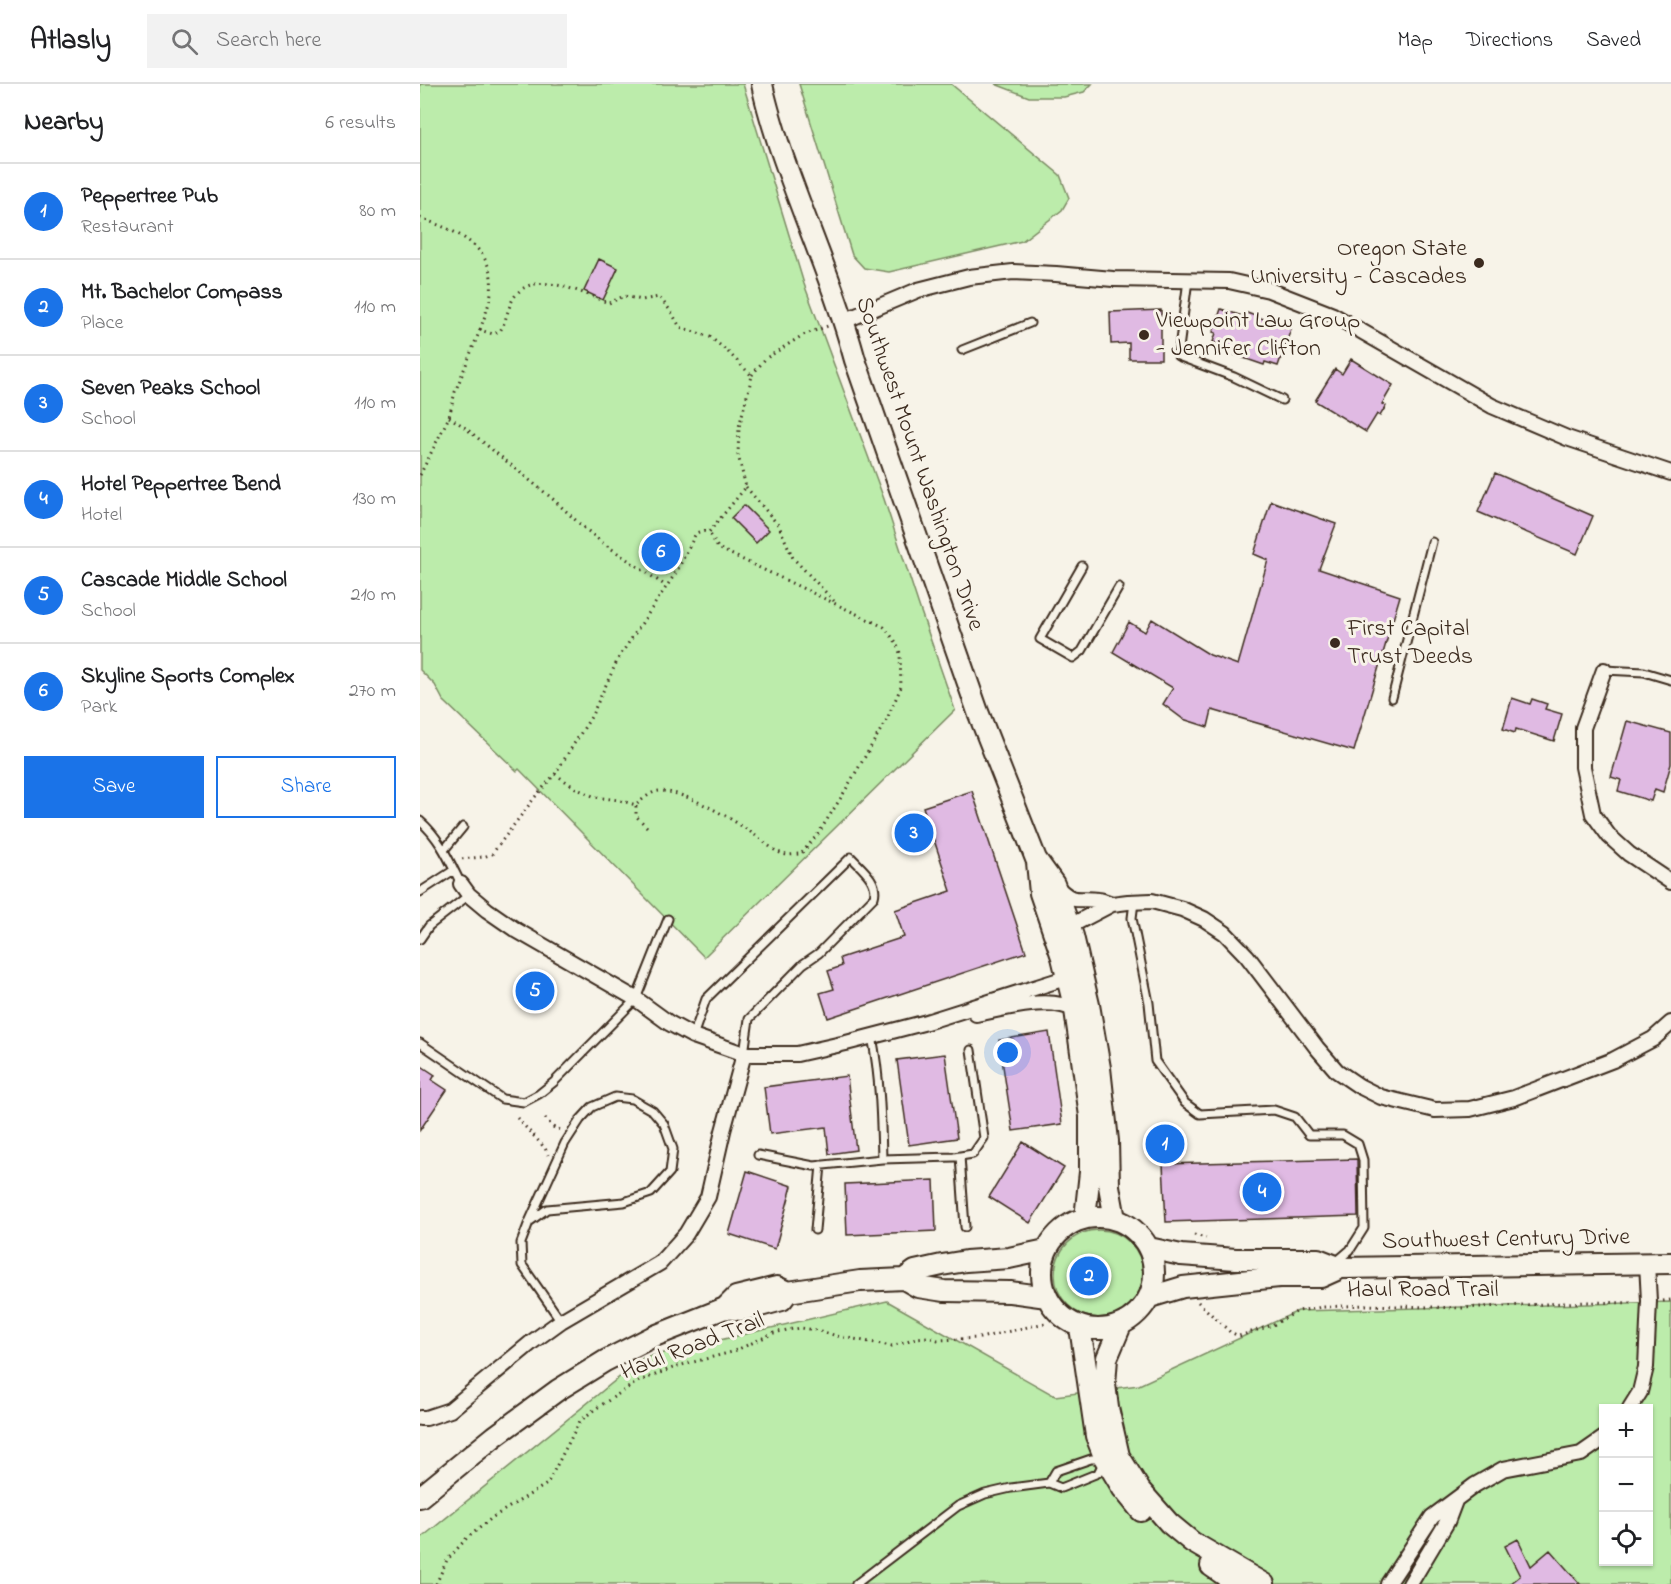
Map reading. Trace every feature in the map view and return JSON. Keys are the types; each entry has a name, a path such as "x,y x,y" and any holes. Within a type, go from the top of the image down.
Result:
{"main road":[{"name":"Southwest Mount Washington Drive","path":"762,84 790,180 844,321 855,360 970,689 1036,859 1040,893 1062,957 1075,975 1100,1068 1109,1186 1115,1219"},
{"name":"Southwest Mount Washington Drive","path":"1036,859 1054,884 1070,926 1076,1010 1090,1116 1090,1172 1085,1218"},
{"path":"1085,1218 1115,1219 1129,1226 1149,1248 1154,1264 1154,1281 1150,1297 1143,1309 1121,1325 1094,1330 1080,1327 1066,1320 1055,1310 1047,1297 1042,1281 1042,1266 1046,1251 1056,1236 1069,1225 1085,1218"},
{"name":"Southwest Century Drive","path":"1149,1248 1181,1255 1236,1259 1318,1259 1337,1267 1671,1263"},
{"path":"904,1279 915,1271 933,1267 1046,1251"},
{"name":"Southwest Century Drive","path":"1150,1297 1183,1287 1279,1277 1320,1277 1337,1267"},
{"path":"420,1497 495,1436 568,1384 605,1361 652,1337 724,1308 741,1310 760,1306 782,1300 788,1292 860,1281 904,1279 918,1287 944,1291 1010,1292 1047,1297"},
{"path":"1121,1325 1107,1358 1105,1384 1119,1456 1140,1490 1169,1523 1192,1542 1264,1584"},
{"path":"1080,1327 1096,1436 1105,1459 1123,1489 1151,1522 1180,1546 1237,1584"}],"street":[{"path":"844,321 918,290 969,278 1013,272 1113,279 1229,281 1269,290 1333,315 1492,406 1568,438 1671,473"},
{"path":"1604,670 1583,728 1583,767 1593,814 1609,836 1629,854 1671,882"},
{"path":"1054,884 1076,901 1098,900 1113,904 1152,902 1182,909 1204,919 1226,933 1247,956 1337,1071 1381,1097 1406,1105 1435,1110 1470,1109 1514,1098 1613,1060 1653,1039 1671,1023"},
{"path":"465,889 487,910 516,930 636,999 669,1023 693,1036 744,1054 797,1054 923,1023 1075,975"},
{"path":"1070,926 1113,904"},
{"path":"923,1023 1045,1002 1067,1005 1076,1010"},
{"path":"420,1418 450,1410 561,1321 660,1263 686,1234 708,1197 744,1054"},
{"path":"1632,1404 1640,1392 1646,1367 1649,1301 1647,1263"},
{"path":"1388,1584 1432,1517 1475,1485 1503,1469 1581,1454 1599,1441"},
{"path":"1410,1584 1447,1522 1455,1501"}],"lane":[{"path":"1188,280 1178,356 1234,377 1282,400"},
{"path":"962,351 1030,323"},
{"path":"1392,698 1432,542"},
{"path":"1082,566 1040,639 1074,658 1082,651 1119,587"},
{"path":"1604,670 1644,672 1671,680"},
{"path":"420,821 433,832 465,889 429,926 420,939"},
{"path":"444,850 463,827"},
{"path":"693,1036 706,999 851,857 869,875 876,892 874,897 749,1019 744,1054"},
{"path":"420,892 454,870"},
{"path":"1134,902 1132,918 1149,1003 1155,1061 1185,1103 1200,1114 1274,1110 1295,1117 1310,1135 1343,1135 1358,1144 1364,1160 1364,1228 1337,1267"},
{"path":"420,1043 502,1099 524,1102 554,1082 636,999 668,919"},
{"path":"872,1036 880,1100 882,1159"},
{"path":"758,1155 814,1166 882,1159 974,1154 984,1138 970,1050"},
{"path":"529,1222 547,1209 624,1202 651,1193 670,1172 673,1149 664,1124 653,1111 632,1099 615,1097 592,1107 580,1120 566,1143 529,1222 521,1243 522,1265 561,1321"},
{"path":"960,1156 965,1227"},
{"path":"814,1230 821,1165"},
{"path":"856,1584 958,1506 985,1494 1011,1488 1049,1483 1061,1488 1098,1473 1105,1459 1091,1459 1056,1471 1049,1483"}],"path":[{"path":"420,218 460,234 473,244 484,256 491,281 491,294 480,330 455,392 449,417 420,475"},
{"path":"480,330 493,334 500,332 506,322 512,300 519,291 530,285 562,285 609,303 624,296 642,300 659,297 680,327 710,337 728,351 752,376"},
{"path":"837,604 793,558 779,526 746,487 738,455 739,427 752,376 765,359 803,335 844,321"},
{"path":"449,417 545,493 596,538 666,586"},
{"path":"709,532 746,487"},
{"path":"449,861 492,854 555,774 591,717 619,657 677,572 696,533 709,532"},
{"path":"636,805 658,791 678,794 730,819 785,856 801,854 818,834 842,796 887,719 901,687 900,653 896,642 884,627 718,548 709,532"},
{"path":"555,774 577,789 596,797 636,805"},
{"path":"636,805 636,816 649,829"},
{"path":"517,1118 545,1148 551,1164"},
{"path":"545,1118 553,1127 561,1131 567,1130"},
{"name":"Haul Road Trail","path":"1194,1300 1204,1306 1230,1332 1239,1336 1273,1326 1298,1311 1323,1307 1367,1305 1461,1308 1671,1300"},
{"name":"Haul Road Trail","path":"436,1584 447,1560 466,1539 493,1517 547,1484 580,1421 637,1382 678,1366 732,1352 774,1333 787,1330 801,1328 817,1330 892,1346 916,1338 928,1337 938,1340 980,1338 1046,1323"}],"green space":[{"path":"420,84 743,84 804,284 884,499 955,710 704,957 519,769 517,771 443,700 435,685 420,670"},
{"path":"799,84 951,84 1060,175 1069,198 1062,210 1022,241 889,272 864,268 852,255"},
{"path":"995,84 1092,84 1084,92 1064,97 1029,97"},
{"path":"1099,1230 1116,1233 1130,1243 1140,1257 1143,1274 1140,1291 1130,1305 1116,1315 1099,1318 1082,1315 1068,1305 1058,1291 1055,1274 1058,1257 1068,1243 1082,1233"},
{"path":"887,1301 1055,1396 1139,1385 1298,1311 1671,1302 1671,1584 420,1584 420,1539 643,1358"}],"building":[{"path":"599,259 618,268 603,300 584,291"},
{"path":"1221,309 1245,317 1247,313 1291,329 1278,366 1265,362 1264,365 1235,355 1237,350 1213,342 1216,333 1213,332"},
{"path":"1161,310 1161,359 1129,359 1129,343 1111,344 1110,312"},
{"path":"1351,359 1393,385 1382,404 1386,406 1380,416 1377,414 1366,432 1315,401 1335,369 1342,374"},
{"path":"1495,473 1593,516 1577,554 1478,512"},
{"path":"1271,501 1336,524 1319,569 1400,596 1354,751 1212,710 1208,727 1183,719 1163,704 1173,688 1113,652 1129,622 1145,632 1152,619 1210,655 1238,665 1268,560 1254,554"},
{"path":"744,505 769,530 756,543 731,518"},
{"path":"1512,698 1530,704 1532,699 1547,704 1545,709 1562,714 1554,741 1516,729 1515,733 1503,729"},
{"path":"1627,721 1671,733 1671,764 1663,792 1655,789 1651,801 1618,791 1621,780 1611,777"},
{"path":"972,791 1026,952 828,1018 820,993 834,989 828,971 842,966 840,958 904,937 895,910 951,891 923,807"},
{"path":"1049,1032 1062,1124 1013,1131 999,1040"},
{"path":"945,1054 957,1138 909,1145 897,1060"},
{"path":"420,1065 435,1075 432,1080 447,1090 420,1130"},
{"path":"847,1076 856,1150 829,1154 826,1127 770,1134 764,1087"},
{"path":"1023,1142 1064,1168 1030,1223 989,1197"},
{"path":"1357,1159 1358,1216 1166,1222 1163,1164"},
{"path":"747,1171 792,1186 775,1249 729,1234"},
{"path":"934,1180 936,1231 847,1235 845,1184"},
{"path":"1518,1539 1531,1566 1550,1550 1580,1584 1510,1584 1520,1576 1505,1546"}],"place":[{"name":"Oregon State University - Cascades","path":"1479,263"},
{"name":"Viewpoint Law Group - Jennifer Clifton","path":"1144,335"},
{"name":"Skyline Sports Complex","path":"661,552"},
{"name":"First Capital Trust Deeds","path":"1335,643"},
{"name":"Seven Peaks School","path":"914,833"},
{"name":"Cascade Middle School","path":"535,991"},
{"name":"Peppertree Pub","path":"1165,1144"},
{"name":"Hotel Peppertree Bend","path":"1262,1192"},
{"name":"Mt. Bachelor Compass","path":"1089,1276"}]}
